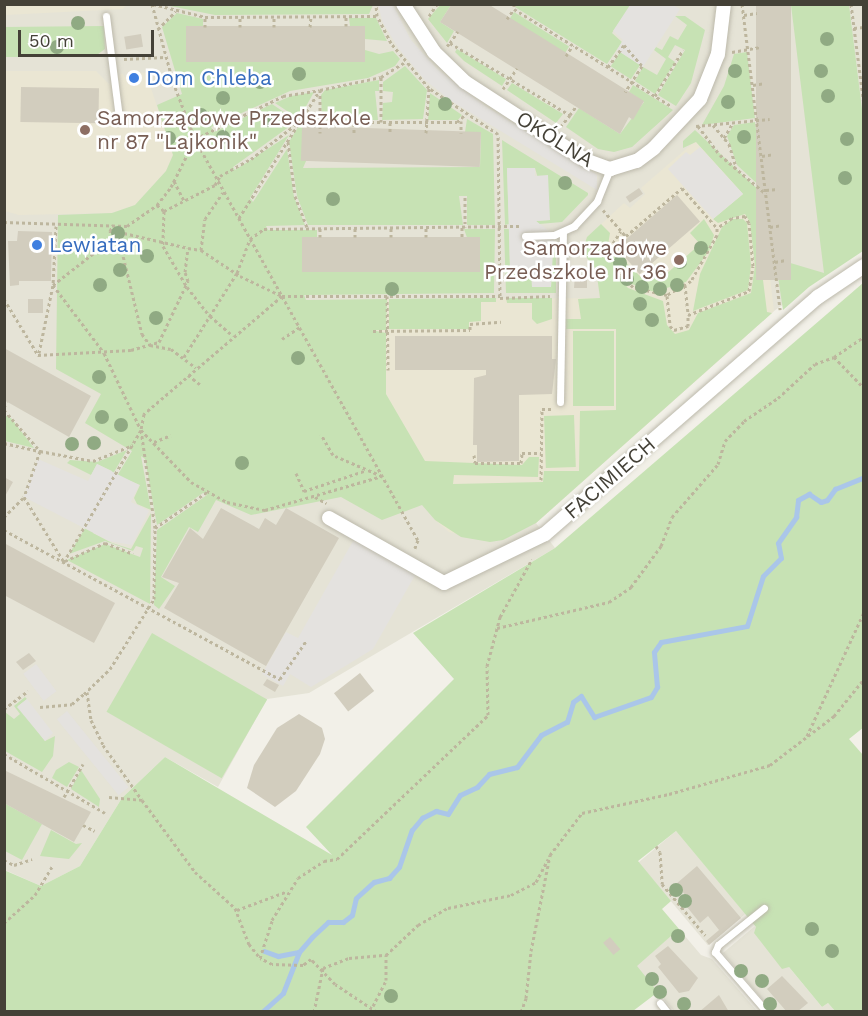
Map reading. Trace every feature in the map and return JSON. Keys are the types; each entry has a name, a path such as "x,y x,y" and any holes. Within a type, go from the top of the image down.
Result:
{"street":[{"name":"OKÓLNA","path":"403,4 434,52 465,82 585,160 610,169 637,161 654,148 699,99 713,72 724,4"},
{"name":"FACIMIECH","path":"332,513 407,563 444,583 545,534 818,297 864,266"}],"lane":[{"path":"106,16 119,118"},
{"path":"525,236 563,233 597,201 610,169"},
{"path":"560,402 563,233"},
{"path":"764,908 718,945 715,952 767,1011"},
{"path":"660,1003 667,1011"}],"path":[{"path":"376,16 205,17 153,4 165,57 195,139 418,540 407,563"},
{"path":"375,4 376,16 405,62 429,88 498,134 500,297"},
{"path":"422,12 426,20 437,4"},
{"path":"742,4 781,315 789,308"},
{"path":"851,4 864,106"},
{"path":"507,19 514,7 678,110"},
{"path":"158,29 177,11"},
{"path":"744,15 757,13"},
{"path":"274,16 274,27"},
{"path":"310,27 311,16"},
{"path":"346,16 346,26"},
{"path":"205,17 205,27"},
{"path":"240,17 240,27"},
{"path":"854,28 864,27"},
{"path":"446,47 458,31"},
{"path":"440,40 453,54"},
{"path":"450,43 570,115"},
{"path":"567,56 573,45"},
{"path":"608,67 624,45 642,66 625,92"},
{"path":"731,52 761,47"},
{"path":"655,96 683,50"},
{"path":"119,59 165,57"},
{"path":"4,222 56,226 122,226 157,205 174,181 195,139 283,96 381,77 405,62"},
{"path":"858,64 864,63"},
{"path":"502,90 517,68"},
{"path":"381,77 381,122"},
{"path":"753,85 765,83"},
{"path":"494,85 512,97"},
{"path":"426,133 429,88"},
{"path":"320,90 320,133"},
{"path":"238,218 320,90"},
{"path":"559,128 577,105"},
{"path":"461,133 461,121 466,114"},
{"path":"766,193 720,155 696,127 770,119"},
{"path":"164,211 218,181 298,122 461,121"},
{"path":"354,122 354,133"},
{"path":"390,122 390,133"},
{"path":"550,122 567,133"},
{"path":"724,138 732,123"},
{"path":"713,125 724,138 736,166"},
{"path":"288,140 295,196 306,228"},
{"path":"762,156 774,154"},
{"path":"174,181 184,201"},
{"path":"602,209 626,236 682,188 717,228"},
{"path":"766,193 778,189"},
{"path":"201,250 205,219 223,192"},
{"path":"462,237 465,197"},
{"path":"157,205 164,211"},
{"path":"164,211 162,243 186,286 210,316 233,336"},
{"path":"621,231 613,243 622,276 633,287 667,296 685,285 709,255 717,228 732,218 745,216 748,223 753,266 749,291 688,315"},
{"path":"113,225 110,231 113,238"},
{"path":"770,226 782,225"},
{"path":"38,355 53,285 56,226"},
{"path":"122,226 124,233"},
{"path":"184,357 237,273 250,239 264,229 522,226 525,236"},
{"path":"355,227 355,237"},
{"path":"391,227 391,237"},
{"path":"426,227 426,237"},
{"path":"320,228 320,237"},
{"path":"124,233 201,250 237,273 282,296 562,296"},
{"path":"119,239 124,233"},
{"path":"53,285 113,238 119,239"},
{"path":"119,239 142,334 150,345 184,357 196,368"},
{"path":"38,355 104,353 159,342 186,286 189,248"},
{"path":"775,262 786,260"},
{"path":"40,707 72,704 87,692 110,669 154,599 155,528 141,430 104,353 53,285"},
{"path":"667,296 674,330 688,326 685,285"},
{"path":"64,562 133,445 141,430 144,414 282,296"},
{"path":"387,296 388,370"},
{"path":"4,299 38,355"},
{"path":"373,331 470,330 470,324 501,322"},
{"path":"282,339 300,327"},
{"path":"497,628 609,602 631,587 661,546 672,517 717,464 725,441 744,421 778,398 815,364 834,357 864,337"},
{"path":"834,357 864,388"},
{"path":"188,375 201,385"},
{"path":"7,402 4,409 40,451"},
{"path":"141,430 174,467 207,492 249,509 265,510 382,476"},
{"path":"321,434 333,455 382,476"},
{"path":"153,442 171,435"},
{"path":"4,443 93,461 133,445"},
{"path":"4,517 24,498 40,451"},
{"path":"474,455 475,463 521,463 522,453 541,453"},
{"path":"297,473 304,491 368,470"},
{"path":"155,528 207,492"},
{"path":"315,497 332,513"},
{"path":"24,498 64,562"},
{"path":"4,530 280,679 306,641"},
{"path":"260,958 273,920 288,891 306,871 337,859 488,715 487,666 497,628 545,534"},
{"path":"64,562 105,543 134,554"},
{"path":"804,740 864,612"},
{"path":"323,968 349,958 386,955 418,925 448,908 511,895 536,882 550,855 582,813 669,794 770,765 834,716 864,679"},
{"path":"4,709 28,691"},
{"path":"87,692 90,720 141,800 195,872 237,910 249,944 260,958 290,965 303,965 311,959 323,968 335,984 373,1006 377,1011"},
{"path":"5,754 105,813"},
{"path":"64,797 83,764"},
{"path":"109,797 141,800"},
{"path":"83,825 94,831"},
{"path":"656,846 660,852 662,884 705,935"},
{"path":"520,1011 526,998 531,951 550,855"},
{"path":"4,860 14,865 32,859"},
{"path":"4,923 35,895 53,865"},
{"path":"237,910 288,891"},
{"path":"373,1006 386,980 386,955"},
{"path":"314,1011 323,968"}],"shaded area":[{"path":"5,4 126,5 123,9 5,15"},
{"path":"5,5 863,5 863,248 774,311 536,523 555,548 309,693 267,699 218,787 165,757 122,798 80,866 41,886 5,870"},
{"path":"378,5 393,5 411,40 437,69 485,106 597,175 597,190 450,100 425,80 399,49 383,23"},
{"path":"630,5 673,5 680,9 643,67 617,50 623,40 613,31"},
{"name":"Samorządowe Przedszkole nr 87 \"Lajkonik\"","path":"4,71 96,71 109,84 122,73 131,85 136,86 141,81 137,72 146,73 173,155 166,171 135,205 112,213 19,215 5,211"},
{"path":"701,136 762,211 774,311 536,523 490,542 449,532 435,520 306,300 600,298 596,269 582,252 587,237 624,203 630,208 645,194 641,188"},
{"path":"700,147 743,194 713,219 668,169 686,152 690,155"},
{"path":"507,168 535,168 535,176 548,175 550,220 536,221 554,235 551,287 532,287 531,274 524,267 510,268"},
{"path":"38,459 88,481 97,464 139,485 131,502 149,511 132,545 109,541 24,497"},
{"path":"357,534 418,570 373,649 311,687 290,674 283,686 262,674 286,632 298,638"},
{"path":"36,664 56,691 44,701 23,674"},
{"path":"27,699 53,733 45,741 17,707"},
{"path":"67,711 129,787 119,795 57,719"},
{"path":"676,831 745,914 708,945 638,862"},
{"path":"755,926 822,1007 828,1003 835,1011 772,1011 723,953"},
{"path":"679,929 701,955 712,959 757,1011 674,1011 636,966"}],"green space":[{"path":"517,4 631,5 612,33 622,42 607,64 515,7"},
{"path":"165,5 373,5 369,14 215,15"},
{"path":"440,5 451,5 440,22 454,31 447,43 428,19"},
{"path":"791,5 849,5 864,125 863,251 809,287 783,310 776,264 787,262 824,273"},
{"path":"514,12 569,46 565,53 510,19"},
{"path":"177,13 203,19 203,27 186,28 186,62 365,50 379,54 393,51 400,59 395,66 368,78 290,91 211,127 214,132 272,104 297,121 233,167 235,170 289,135 250,198 253,202 287,149 294,197 305,225 266,226 268,230 317,230 317,237 302,237 302,272 479,272 464,229 495,229 494,293 304,295 306,300 387,299 386,330 372,330 386,333 386,394 425,461 522,465 529,457 539,457 538,477 454,475 453,484 543,482 544,471 579,471 580,411 616,410 616,329 566,329 565,319 581,319 578,299 600,298 596,269 582,252 587,237 601,224 610,233 608,245 614,251 620,279 628,288 663,301 667,325 675,334 689,330 698,313 751,293 755,266 750,222 745,214 718,223 713,219 743,194 696,142 683,148 683,141 695,130 764,195 764,222 756,224 767,312 772,313 536,523 503,540 490,542 461,537 435,520 422,505 382,520 341,497 251,515 216,500 198,532 189,527 161,577 175,586 159,609 154,605 157,530 207,495 203,493 157,525 145,459 141,456 151,510 137,504 134,498 140,485 121,477 115,488 111,486 132,451 85,423 101,394 56,369 58,215 112,213 135,205 166,171 173,155 157,105 182,94 162,27"},
{"path":"675,16 685,16 705,30 691,83 676,106 658,95 685,50 675,45 668,57 675,62 655,94 635,81 643,67 657,75 666,59 654,50 656,47 662,50 670,36 678,40 687,25"},
{"path":"349,18 376,18 387,41 365,39 350,26"},
{"path":"104,26 105,49 94,57 5,57 4,27"},
{"path":"457,49 506,79 502,86 464,61 455,52"},
{"path":"620,52 640,65 631,79 611,66"},
{"path":"747,52 755,118 702,125 724,86 734,54"},
{"path":"405,66 427,90 423,119 382,120 383,103 392,102 393,92 383,91 383,82"},
{"path":"379,80 379,91 375,91 378,120 322,120 321,95 325,90"},
{"path":"512,83 563,114 556,123 507,90"},
{"path":"633,85 673,110 632,147 614,152 598,149 566,127 579,108 620,134 644,102 629,92"},
{"path":"314,92 299,119 275,103 291,96"},
{"path":"430,93 462,115 458,120 428,120"},
{"path":"467,119 493,134 495,225 467,225 467,196 459,196 463,225 308,225 297,196 289,142 300,124 317,124 318,133 303,168 480,167 481,133 465,132"},
{"path":"755,122 764,190 737,165 727,136 734,125"},
{"path":"502,140 588,195 562,222 539,224 536,221 550,220 535,168 507,168 509,224 505,225"},
{"path":"704,219 714,235 709,251 686,282 654,292 629,283 619,256 641,277 653,265 664,276 700,244 690,233"},
{"path":"732,219 743,219 747,223 751,265 748,290 693,311 700,274 722,227"},
{"path":"504,229 509,229 510,268 524,266 551,287 552,253 556,252 556,293 506,293"},
{"path":"863,283 864,727 849,739 863,755 863,1011 835,1011 828,1003 822,1007 789,967 782,969 754,933 756,927 676,831 638,861 671,901 662,909 679,929 637,966 658,992 633,1011 5,1011 4,870 41,886 80,866 122,798 165,757 332,855 306,827 454,679 413,633 555,548"},
{"path":"496,298 496,302 481,302 481,321 469,322 469,329 389,329 389,299"},
{"path":"506,298 552,298 552,319 537,324 532,319 532,303 507,303"},
{"path":"573,331 614,331 614,406 573,406"},
{"path":"4,415 11,418 34,448 5,441"},
{"path":"574,415 576,467 546,468 544,416"},
{"path":"127,450 107,484 112,471 97,464 91,475 67,463 70,460 97,462"},
{"path":"104,498 110,500 93,533 112,543 131,549 151,513 150,604 67,560 105,544 140,557 143,548 136,546 133,551 105,541 69,554"},
{"path":"152,633 267,700 222,778 106,712"},
{"path":"25,697 27,699 18,706 45,741 55,736 53,756 42,772 5,751 5,712 14,719 20,714 14,706"},
{"path":"69,762 79,767 67,787 52,778 56,770"},
{"path":"81,770 100,799 99,807 71,789"},
{"path":"4,803 42,824 22,860 5,851"},
{"path":"51,830 76,844 82,843 69,859 40,856"}],"building":[{"path":"488,4 644,101 633,120 629,117 620,134 440,22 451,5"},
{"path":"756,4 791,4 791,280 756,280"},
{"path":"186,26 365,26 365,62 186,62"},
{"path":"141,34 143,47 126,49 124,37"},
{"path":"131,72 137,72 141,79 137,86 131,86 127,82 127,76"},
{"path":"21,87 99,88 98,123 20,122"},
{"path":"302,126 481,132 480,167 301,161"},
{"path":"639,188 643,194 630,203 626,197"},
{"path":"677,195 700,221 640,274 617,247"},
{"path":"18,231 52,232 51,281 19,281 19,285 10,286 8,241 17,241"},
{"path":"302,237 480,237 480,272 302,272"},
{"path":"587,274 587,288 574,288 575,275"},
{"path":"28,299 43,299 43,313 28,313"},
{"path":"395,336 552,336 552,359 556,359 552,394 519,395 519,461 477,462 477,445 473,445 474,378 486,375 486,370 395,370"},
{"path":"4,348 91,396 69,437 4,400"},
{"path":"4,477 13,482 4,498"},
{"path":"221,508 259,529 265,518 276,525 286,508 339,538 266,666 164,608 179,583 162,577 190,528 203,539"},
{"path":"4,543 115,603 94,643 4,595"},
{"path":"29,653 36,661 23,670 16,662"},
{"path":"360,673 374,691 348,711 334,693"},
{"path":"267,679 279,685 275,692 263,685"},
{"path":"299,714 322,728 325,739 320,754 296,791 275,807 247,788 254,765 277,728"},
{"path":"4,770 91,812 74,842 4,803"},
{"path":"697,866 741,918 709,945 706,941 719,930 708,916 700,923 687,907 692,903 676,884"},
{"path":"610,937 620,949 613,955 603,943"},
{"path":"668,946 698,978 689,991 679,993 658,967 661,964 655,956"},
{"path":"782,976 808,1003 797,1012 787,1012 767,989"},
{"path":"719,995 729,1012 699,1012"}],"waterway":[{"path":"262,1012 283,993 299,952 312,937 328,922 343,922 352,915 356,898 374,882 389,878 399,867 412,830 422,818 436,811 448,814 460,795 477,787 489,774 517,767 541,735 567,722 573,702 581,696 594,717 651,697 657,687 654,652 661,642 747,626 763,576 781,558 778,543 796,517 798,500 809,494 821,502 827,500 835,489 864,477"},
{"path":"264,951 278,956 299,952"}],"place":[{"name":"Dom Chleba","path":"134,78"},
{"name":"Samorządowe Przedszkole nr 87 \"Lajkonik\"","path":"85,130"},
{"name":"Lewiatan","path":"37,245"},
{"name":"Samorządowe Przedszkole nr 36","path":"679,260"}]}
